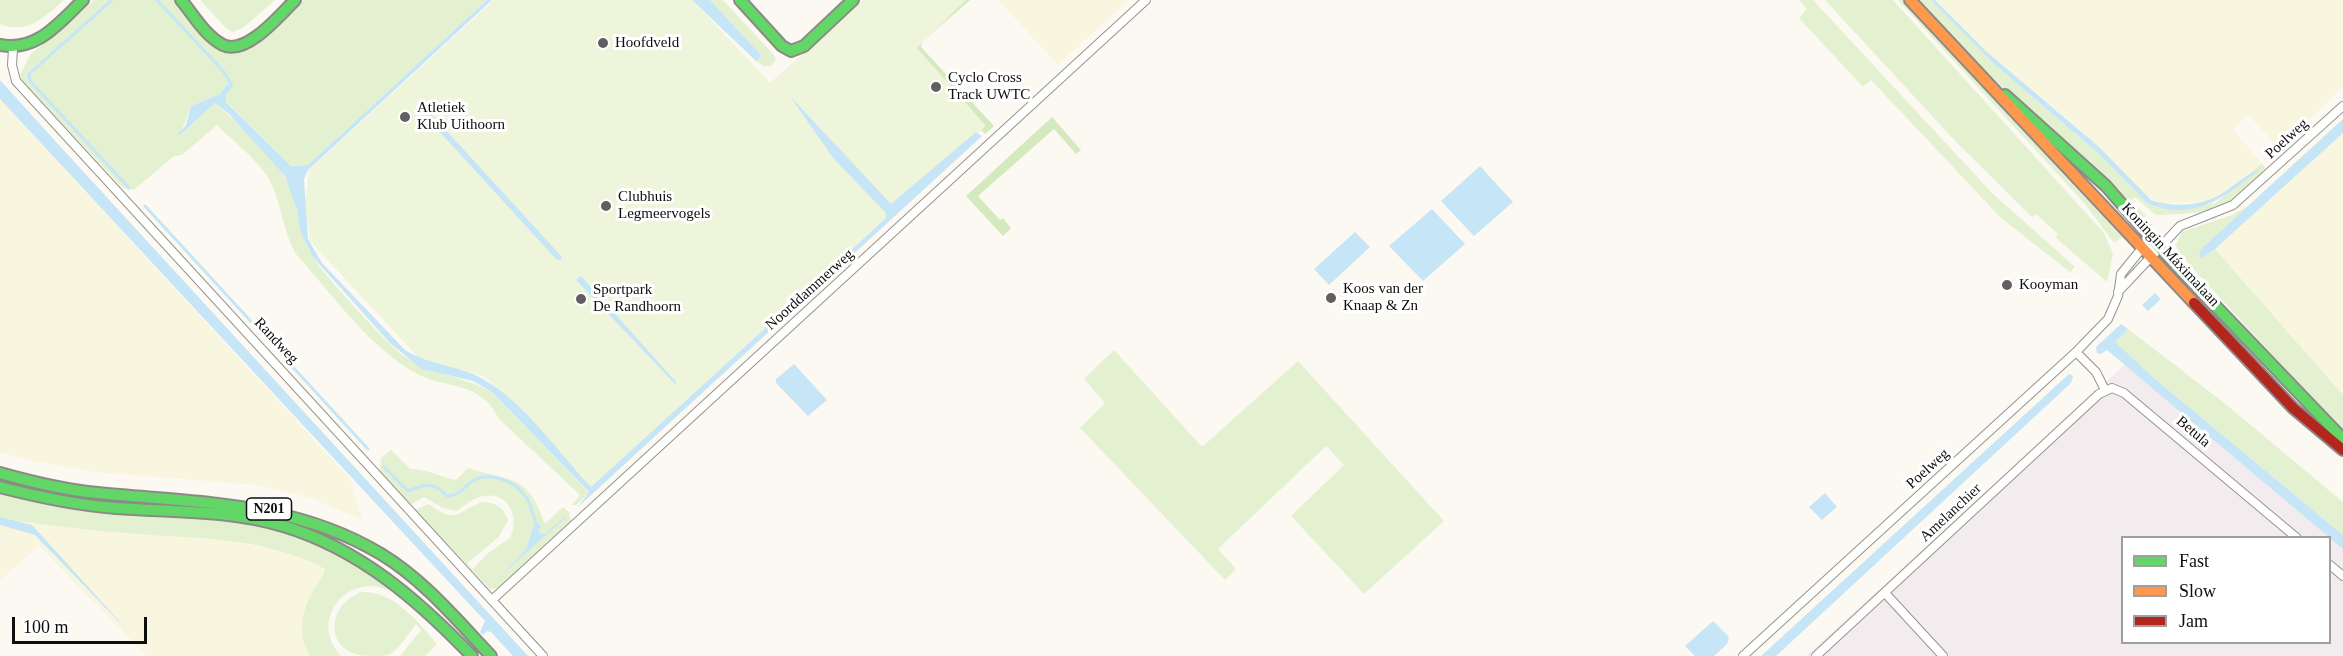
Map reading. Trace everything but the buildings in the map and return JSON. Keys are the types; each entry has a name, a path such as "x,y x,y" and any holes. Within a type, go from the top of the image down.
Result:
{"main road":[{"path":"0,45 13,49 37,41 83,0"},
{"path":"181,0 220,43 235,48 246,44 294,0"},
{"path":"740,0 782,46 791,51 804,46 853,0"},
{"name":"Koningin Máximalaan","path":"1910,0 2143,247 2156,252 2343,439"},
{"name":"Koningin Máximalaan","path":"1982,75 2096,175 2140,223 2156,252 2293,408 2343,450"},
{"name":"N201","path":"0,472 42,484 97,493 242,504 306,519 335,530 381,554 428,591 491,656"},
{"name":"N201","path":"0,487 38,497 97,506 249,518 303,532 374,566 419,602 472,656"}],"street":[{"name":"Noorddammerweg","path":"492,600 1146,0"},
{"name":"Randweg","path":"13,49 12,65 16,81 543,656"},
{"name":"Poelweg","path":"2118,292 2180,226 2233,205 2343,106"},
{"name":"Poelweg","path":"1743,656 2076,352 2108,319 2118,292 2121,274 2143,247"},
{"path":"2076,352 2096,372 2105,390"},
{"name":"Betula","path":"2105,390 2112,388 2124,393 2296,536"},
{"name":"Amelanchier","path":"1816,656 2105,390"},
{"path":"2331,566 2343,576"},
{"path":"1885,593 1943,656"}],"shaded area":[{"path":"998,0 1129,0 1058,65"},
{"path":"1935,0 2343,0 2343,87 2279,148 2248,115 2233,130 2262,163 2209,201 2163,204 2145,195 2076,126 1987,52"},
{"path":"0,99 350,479 363,520 308,497 257,485 94,472 33,461 0,452"},
{"path":"2343,133 2343,395 2215,249"},
{"path":"2132,358 2330,536 2121,536 2121,644 2331,644 2331,537 2343,548 2343,656 1806,656"},
{"path":"0,517 79,529 229,541 283,551 305,558 325,568 323,578 312,593 308,652 310,656 147,656 39,546 0,580"}],"green space":[{"path":"0,0 64,0 27,26 10,27 0,24"},
{"path":"94,0 174,0 213,44 231,53 249,49 303,0 487,0 308,165 291,166 226,101 227,84 220,94 191,106 180,135 215,103 271,158 284,176 293,195 306,245 311,254 327,276 370,323 396,349 414,362 492,392 589,493 576,505 572,505 580,495 499,419 491,406 481,397 459,387 420,375 407,368 376,343 348,315 296,254 288,237 271,183 254,160 217,125 182,155 174,156 134,190 123,188 23,82 20,75 30,55"},
{"path":"200,0 275,0 244,27 233,32 226,28"},
{"name":"Sportpark De Randhoorn","path":"494,0 692,0 770,83 863,0 966,0 917,48 986,126 591,487 512,401 483,376 418,357 310,241 305,205 309,170"},
{"path":"710,0 723,0 774,55 776,60 771,66 763,66 756,61 762,56"},
{"path":"956,0 970,0 922,42 921,47 994,126 985,134 919,59 915,36"},
{"path":"1799,0 1813,0 1992,193 2075,267 2070,272 2001,218 1871,80 1863,87 1799,18 1807,9"},
{"path":"1825,0 1893,0 2104,233 2113,254 2107,282 2055,237 2058,234 2036,214 2032,217 1958,144"},
{"path":"1898,0 1903,0 2024,127 2057,168 2122,237 2114,243 2085,204"},
{"path":"1916,0 1931,0 1993,63 2098,153 2147,203 2157,207 2180,209 2216,203 2262,163 2265,168 2242,193 2230,202 2204,211 2156,215 2135,197 2131,201 2146,216 2141,219 1979,65"},
{"path":"1052,117 1081,150 1076,154 1054,129 978,196 1000,220 1003,218 1011,228 1003,236 966,196"},
{"path":"2248,206 2201,249 2199,255 2202,257 2215,249 2343,395 2343,432 2179,253 2176,245 2182,232 2232,215"},
{"path":"2128,329 2223,402 2343,502 2343,535 2155,379 2114,342"},
{"path":"1114,350 1202,447 1298,361 1444,521 1364,594 1291,516 1344,465 1326,446 1218,549 1236,569 1225,580 1080,428 1105,403 1084,379"},
{"path":"391,450 410,469 423,470 456,480 468,468 507,478 516,482 532,496 545,524 563,507 569,512 571,521 500,588 490,589 415,510 429,504 445,514 456,515 482,502 495,504 501,509 508,520 499,537 467,563 473,569 487,554 510,538 514,522 506,502 500,498 483,496 472,500 457,511 443,508 424,497 410,505 380,472 381,458","holes":["535,520 538,533 545,534 496,579 526,549"]},
{"path":"0,493 86,509 202,518 253,525 317,546 356,567 393,592 377,587 362,587 348,592 331,613 329,627 332,642 341,656 310,656 302,633 303,616 308,600 325,569 281,551 234,542 89,530 7,519 0,517"},
{"path":"360,592 383,596 394,602 413,617 437,644 425,656 400,656 421,630 416,624 400,645 388,655 360,655 345,649 336,636 335,620 343,605"}],"water":[{"path":"487,0 492,0 308,170 304,179 308,239 322,263 405,350 424,359 474,374 499,389 527,415 591,487 886,218 886,213 834,159 789,95 891,204 976,132 982,136 578,507 589,492 492,392 473,381 422,369 390,343 312,256 301,233 297,210 285,176 229,114 215,103 180,135 178,134 186,125 191,106 220,94 227,84 234,85 226,94 226,102 291,166 308,165"},
{"path":"692,0 710,0 762,56 756,61"},
{"path":"1931,0 1935,0 1987,52 2098,146 2151,200 2179,205 2198,203 2216,197 2260,169 2234,189 2208,204 2180,210 2147,203 2098,153 1993,63"},
{"path":"0,80 528,656 513,656 491,632 487,631 483,635 480,632 485,621 0,99"},
{"path":"421,103 562,257 560,260 557,260 417,107"},
{"path":"2343,119 2343,133 2215,249 2201,258 2199,255 2201,249"},
{"path":"1480,166 1513,202 1474,236 1441,201"},
{"path":"1432,209 1465,244 1423,281 1389,246"},
{"path":"1355,232 1370,247 1329,285 1314,269"},
{"path":"581,276 676,382 676,385 576,280"},
{"path":"2155,293 2161,299 2148,311 2142,305"},
{"path":"2121,324 2128,329 2115,342 2155,379 2343,535 2343,549 2331,539 2331,536 2328,536 2107,350 2100,354 2097,353 2096,347"},
{"path":"794,364 827,400 808,416 776,383 776,379"},
{"path":"2069,374 2073,376 2071,383 1776,656 1761,656"},
{"path":"1825,493 1837,507 1822,520 1809,507"},
{"path":"565,516 497,579 526,549 535,520 541,526 538,533 545,534"},
{"path":"0,517 32,525 130,633 35,535 0,525"},
{"path":"1713,621 1729,637 1727,644 1714,656 1695,656 1685,646"}],"waterway":[{"path":"112,0 29,74 30,81 129,188"},
{"path":"157,0 224,72 231,84"},
{"path":"145,206 368,449"},
{"path":"384,467 408,491 429,485 447,496 457,493 478,479 486,477 501,479 515,486 526,497 535,520"}],"traffic: fast":[{"path":"0,45 13,46 36,40 56,26 83,0"},
{"path":"181,0 211,36 223,45 232,47 252,40 272,24 295,0"},
{"path":"740,0 782,46 791,51 804,46 853,0"},
{"path":"2005,95 2106,186 2160,248 2343,439"},
{"path":"0,473 73,490 244,507 314,524 348,537 397,564 439,601 491,656"},
{"path":"0,487 87,505 201,512 242,517 283,526 311,536 362,562 409,596 472,656"}],"traffic: slow":[{"path":"1910,0 2194,303"}],"traffic: jam":[{"path":"2194,303 2293,408 2343,450"}],"place":[{"name":"Hoofdveld","path":"603,43"},
{"name":"Cyclo Cross Track UWTC","path":"936,87"},
{"name":"Atletiek Klub Uithoorn","path":"405,117"},
{"name":"Clubhuis Legmeervogels","path":"606,206"},
{"name":"Kooyman","path":"2007,285"},
{"name":"Koos van der Knaap & Zn","path":"1331,298"},
{"name":"Sportpark De Randhoorn","path":"581,299"}]}
